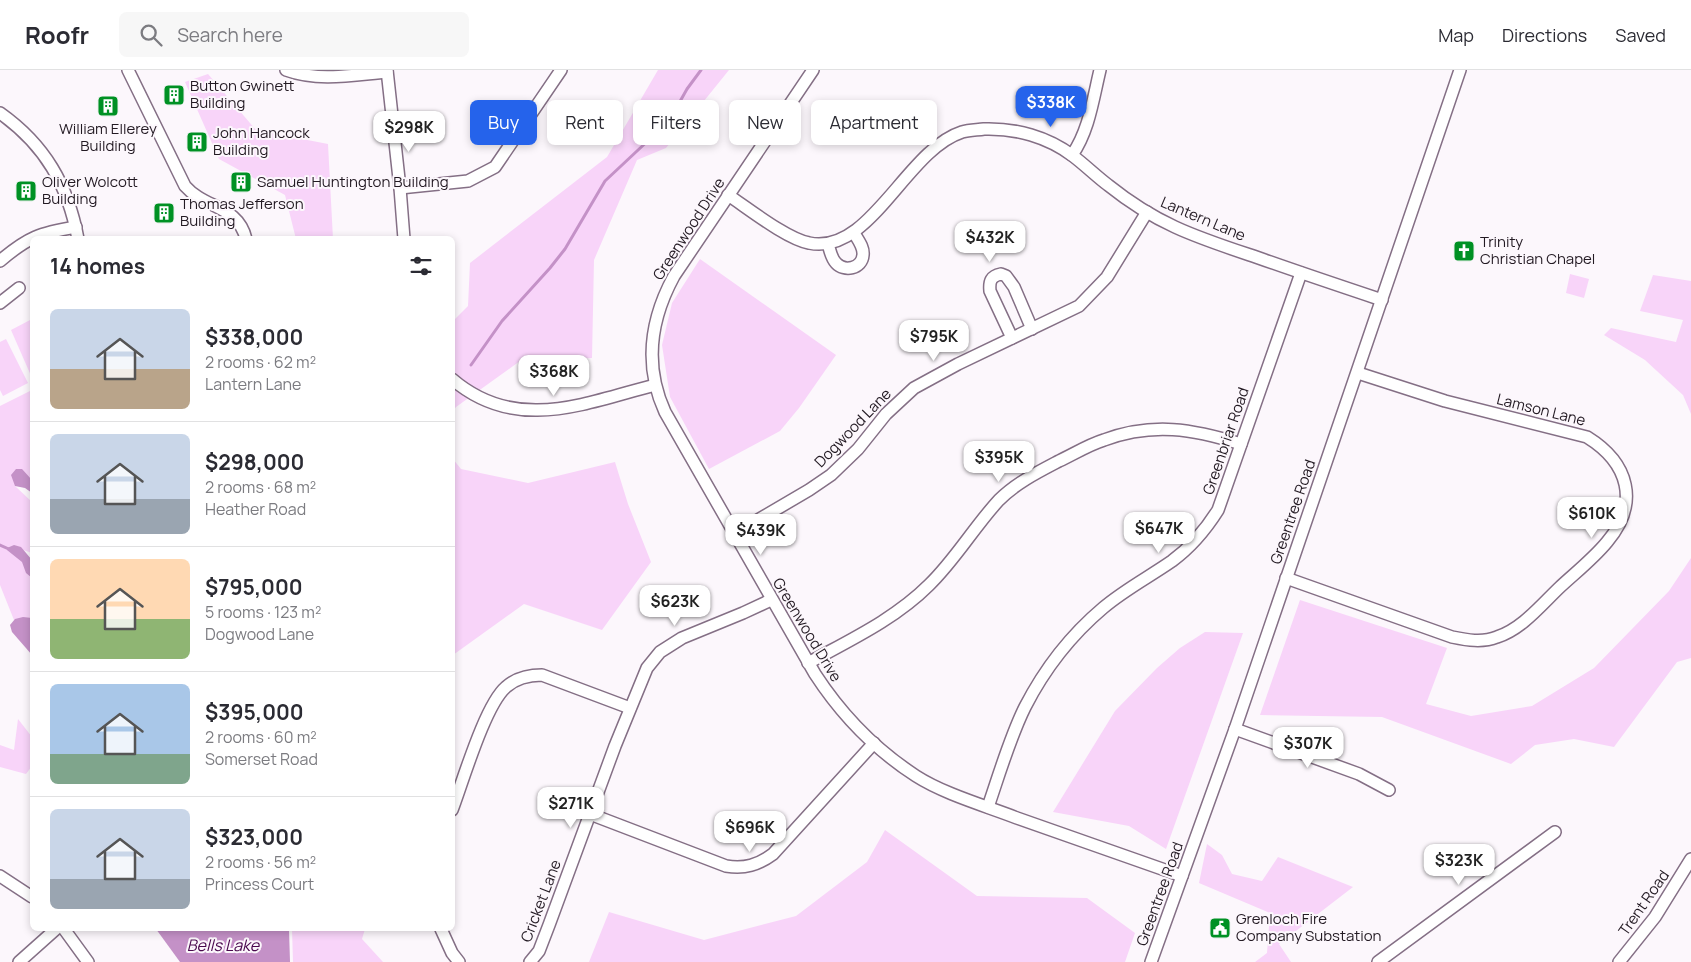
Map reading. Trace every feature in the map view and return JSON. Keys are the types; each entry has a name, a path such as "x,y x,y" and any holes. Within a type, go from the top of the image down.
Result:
{"street":[{"path":"286,70 309,77 320,78 387,71 404,236"},
{"path":"400,188 468,181 487,173 495,167 561,70"},
{"name":"Greenwood Drive","path":"813,70 796,92 674,276 663,296 656,317 652,345 652,366 655,385 669,421 808,663 834,701 874,743 916,776 944,790 1182,876"},
{"path":"1072,155 1086,127 1100,70"},
{"name":"Greentree Road","path":"1151,962 1235,729 1460,70"},
{"path":"129,71 186,186 200,198 231,213 238,221 245,236"},
{"path":"0,114 26,134 46,158 67,196 78,236"},
{"name":"Lantern Lane","path":"728,195 796,239 809,243 828,244 843,240 854,233 926,156 943,142 962,132 1000,129 1031,134 1060,147 1109,186 1147,212 1202,238 1382,300"},
{"name":"Dogwood Lane","path":"734,534 809,490 831,474 858,449 886,414 914,388 958,364 1079,306 1111,271 1147,212"},
{"path":"35,236 46,232 76,227"},
{"path":"828,244 836,264 846,268 856,267 860,264 863,254 854,233"},
{"path":"0,261 17,246 30,239"},
{"name":"Greenbriar Road","path":"988,807 1022,714 1046,671 1092,618 1126,590 1172,561 1188,547 1218,510 1301,272"},
{"path":"1012,338 990,291 989,285 995,275 1001,274 1010,280 1032,328"},
{"path":"0,303 19,288"},
{"name":"Lamson Lane","path":"1286,578 1452,637 1483,640 1497,637 1520,624 1606,544 1621,522 1626,509 1627,495 1620,468 1612,456 1587,437 1445,401 1358,373"},
{"path":"455,381 468,392 484,400 502,406 535,412 566,408 655,385"},
{"path":"808,663 883,621 911,602 936,578 1000,500 1025,480 1053,464 1103,440 1142,430 1192,431 1241,444"},
{"name":"Cricket Lane","path":"530,962 536,956 544,939 630,708 647,668 665,648 682,638 771,600"},
{"path":"455,802 491,707 501,692 516,681 542,675 630,708"},
{"path":"1235,729 1359,774 1389,790"},
{"path":"590,814 726,866 740,868 753,866 778,848 874,743"},
{"path":"1378,962 1555,832"},
{"name":"Trent Road","path":"1625,960 1667,900 1691,859"},
{"path":"0,876 30,896"},
{"path":"19,962 54,931"},
{"path":"65,931 88,962"},
{"path":"441,931 452,953 459,962"}],"shaded area":[{"path":"658,70 729,70 705,100 640,100"},
{"path":"208,74 256,130 328,144 333,236 295,236 285,195 219,159 185,82"},
{"path":"633,113 633,145 668,145 666,148 637,160 594,260 592,358 520,361 455,408 455,319 468,306 470,263 607,157 614,145 623,145 623,130"},
{"path":"700,259 836,355 799,408 780,431 709,469 670,397 662,345 672,303"},
{"path":"1570,274 1589,279 1584,298 1566,293"},
{"path":"1653,275 1691,281 1691,414 1683,395 1645,360 1604,335 1611,328 1676,342 1683,320 1640,311"},
{"path":"30,320 30,373 11,330"},
{"path":"6,339 28,383 3,396 0,390 0,342"},
{"path":"30,391 30,478 16,470 15,486 30,500 30,552 11,546 30,565 30,625 14,620 0,585 0,406"},
{"path":"455,462 461,469 528,483 615,462 628,504 651,562 602,630 524,604 455,654"},
{"path":"1691,558 1691,658 1677,662 1614,747 1574,739 1535,745 1511,764 1382,717 1260,715 1300,600 1447,648 1426,704 1471,716 1532,706 1594,668 1669,591"},
{"path":"1205,632 1243,633 1166,849 1129,826 1053,812 1115,711 1157,668 1180,648"},
{"path":"18,719 30,734 30,769 26,774 0,767 0,745 14,750"},
{"path":"885,830 977,896 1087,898 1135,933 1125,962 589,962 609,912 704,940 796,916 867,862"},
{"path":"1207,844 1222,855 1232,874 1262,881 1278,857 1353,887 1279,944 1291,962 1255,962 1267,953 1270,913 1199,883"},
{"path":"292,931 364,931 362,939 383,962 293,962"}],"water":[{"path":"16,469 22,469 30,478 30,492 25,488 15,486 11,475"},
{"path":"14,545 21,547 30,558 30,576 26,573 22,562 7,548"},
{"path":"30,618 30,653 12,632 10,625 15,619"},
{"name":"Bells Lake","path":"157,931 289,931 290,962 180,962"}],"waterway":[{"path":"471,365 502,321 565,249 605,181 669,121 687,89 701,70"},
{"path":"0,545 11,550"}],"place":[{"name":"Button Gwinett Building","path":"174,95"},
{"name":"William Ellerey Building","path":"108,106"},
{"name":"John Hancock Building","path":"197,142"},
{"name":"Samuel Huntington Building","path":"241,182"},
{"name":"Oliver Wolcott Building","path":"26,191"},
{"name":"Thomas Jefferson Building","path":"164,213"},
{"name":"Trinity Christian Chapel","path":"1464,251"},
{"name":"Grenloch Fire Company Substation","path":"1220,928"}]}
